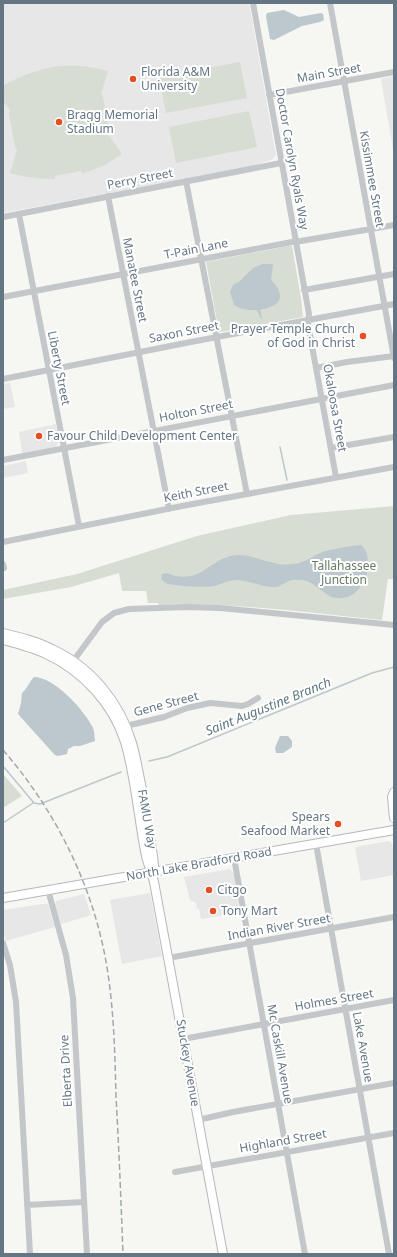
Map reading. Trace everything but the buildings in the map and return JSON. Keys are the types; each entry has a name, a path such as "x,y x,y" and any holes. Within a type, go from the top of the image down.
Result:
{"street":[{"name":"Doctor Carolyn Ryals Way","path":"253,3 296,241 308,320"},
{"name":"Kissimmee Street","path":"330,3 394,357"},
{"name":"Main Street","path":"269,95 394,72"},
{"name":"Perry Street","path":"3,217 281,163"},
{"path":"186,181 247,494"},
{"name":"Manatee Street","path":"108,196 168,509"},
{"name":"Liberty Street","path":"19,214 79,526"},
{"name":"T-Pain Lane","path":"3,297 296,241 394,225"},
{"path":"304,290 394,274"},
{"name":"Saxon Street","path":"3,379 394,304"},
{"name":"Okaloosa Street","path":"308,320 336,477"},
{"path":"316,368 346,362 394,357"},
{"name":"Holton Street","path":"3,460 394,385"},
{"path":"331,448 394,437"},
{"name":"Keith Street","path":"3,542 79,526 394,467"},
{"path":"71,664 96,628 104,620 114,613 136,609 187,607 220,608 394,625"},
{"name":"FAMU Way","path":"3,633 42,644 57,651 86,680 110,710 121,732 129,758 146,856 152,872"},
{"name":"FAMU Way","path":"3,640 43,653 88,672 106,692 117,708 126,726 135,754 153,856 154,866 152,872"},
{"name":"Gene Street","path":"126,726 164,718 187,708 210,703 242,706 258,698"},
{"path":"394,792 392,797 394,818"},
{"name":"North Lake Bradford Road","path":"3,898 394,830"},
{"name":"Lake Avenue","path":"316,844 389,1254"},
{"name":"Mc Caskill Avenue","path":"234,858 304,1254"},
{"name":"Stuckey Avenue","path":"152,872 184,1039 222,1254"},
{"name":"Elberta Drive","path":"48,890 66,955 73,998 87,1254"},
{"name":"Indian River Street","path":"168,958 394,917"},
{"path":"3,943 10,965 16,1002 30,1254"},
{"name":"Holmes Street","path":"184,1039 394,1000"},
{"path":"198,1120 233,1112 394,1084"},
{"name":"Highland Street","path":"175,1172 394,1132"},
{"path":"27,1206 84,1202"}],"shaded area":[{"name":"Florida A&M University","path":"3,3 249,3 276,155 273,159 253,166 3,213"},
{"path":"284,10 299,17 321,13 323,14 324,20 302,26 274,40 270,39 266,16 267,13"},
{"path":"394,76 394,149 393,149 381,79"},
{"path":"263,264 273,265 271,280 277,287 280,297 279,301 273,306 260,310 261,319 257,310 243,309 234,305 230,292 233,285 240,281 253,268"},
{"path":"10,383 15,407 3,409 3,384"},
{"name":"Favour Child Development Center","path":"56,424 59,441 55,447 22,453 19,432"},
{"path":"26,461 28,473 3,478 3,466"},
{"path":"361,545 365,549 367,556 368,568 366,575 358,590 352,595 344,598 332,597 304,580 293,580 272,587 237,580 210,587 198,587 168,584 161,579 162,574 164,573 184,577 197,574 218,561 230,556 238,555 279,564 294,564 324,552"},
{"path":"34,677 42,678 50,682 75,703 92,726 95,741 80,746 74,746 68,749 67,754 58,756 53,753 18,714 22,693"},
{"path":"280,736 288,736 292,741 292,747 283,753 276,753 275,748"},
{"path":"389,841 392,844 394,857 394,875 361,881 355,847"},
{"path":"230,869 234,874 240,913 201,919 196,903 190,900 184,877"},
{"path":"150,893 162,956 122,964 110,900"},
{"path":"84,894 91,915 61,924 55,905 56,901"},
{"path":"48,904 55,927 6,941 3,931 3,910"}],"green space":[{"path":"240,62 247,98 166,113 159,77"},
{"name":"Bragg Memorial Stadium","path":"60,66 84,66 108,71 101,94 103,97 109,131 108,134 122,154 103,166 82,174 81,171 55,176 55,179 32,178 10,173 17,150 15,147 9,114 10,110 3,101 3,86 30,73"},
{"path":"249,111 257,147 176,163 169,127"},
{"path":"292,246 303,317 219,332 206,262"},
{"name":"Tallahassee Junction","path":"394,506 394,579 388,579 382,620 299,611 216,605 160,605 157,603 148,603 146,591 122,591 119,573 71,587 3,599 3,590 77,574 197,536 291,515"},
{"path":"3,774 22,796 3,808"}],"waterway":[{"path":"280,447 287,480"},
{"name":"Saint Augustine Branch","path":"149,761 167,757 372,673 394,667"},
{"name":"Saint Augustine Branch","path":"3,766 34,803 40,804 121,772"},
{"path":"3,823 33,803"}],"railway":[{"path":"3,750 23,774 57,826 84,883 102,943 108,974 113,1020 123,1254"}],"place":[{"name":"Florida A&M University","path":"133,79"},
{"name":"Bragg Memorial Stadium","path":"59,122"},
{"name":"Prayer Temple Church of God in Christ","path":"363,336"},
{"name":"Favour Child Development Center","path":"39,436"},
{"name":"Spears Seafood Market","path":"338,824"},
{"name":"Citgo","path":"209,890"},
{"name":"Tony Mart","path":"213,911"}]}
